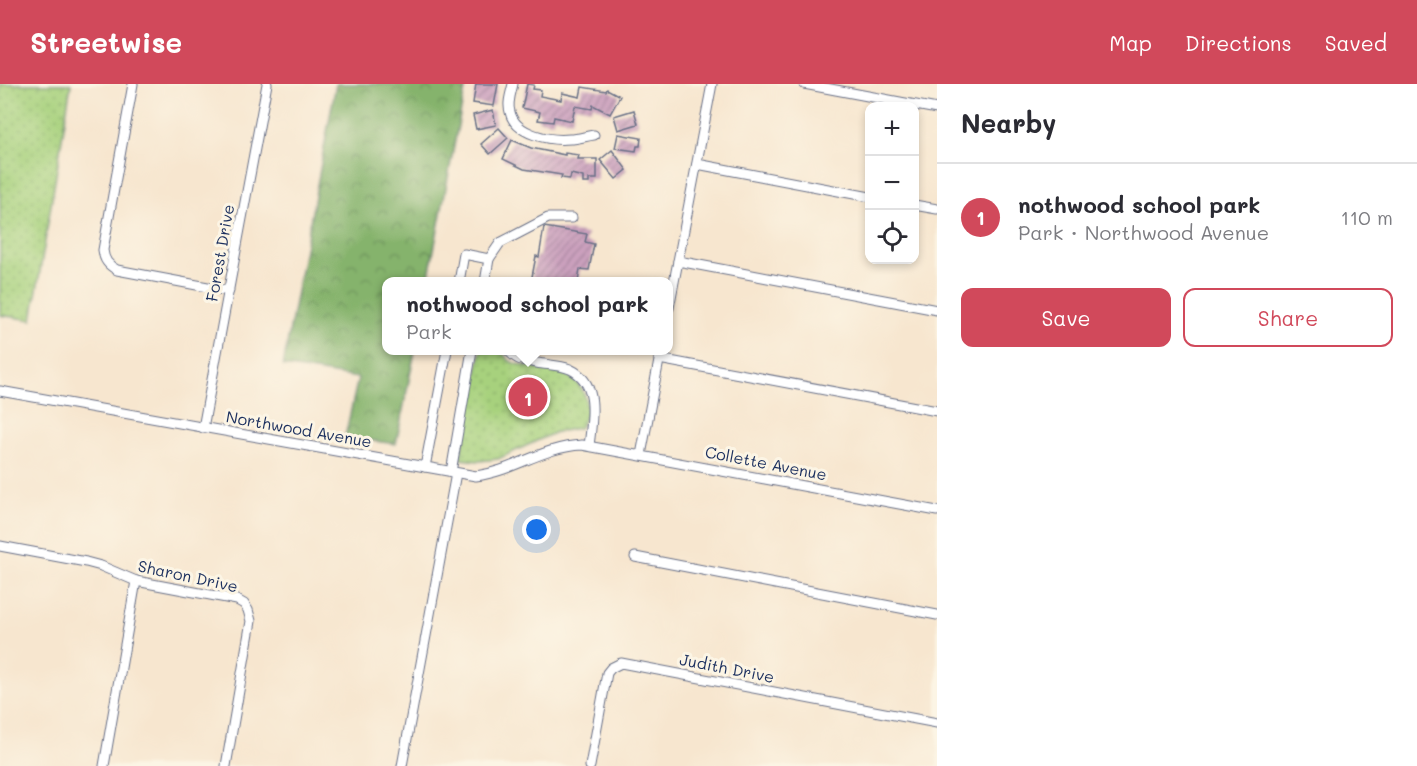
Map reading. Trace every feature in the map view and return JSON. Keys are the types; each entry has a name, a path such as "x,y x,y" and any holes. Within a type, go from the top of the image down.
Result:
{"street":[{"path":"133,84 103,250 104,257 107,263 117,270 229,291"},
{"name":"Forest Drive","path":"203,428 267,84"},
{"path":"513,84 509,105 510,113 513,121 528,133 570,140 594,135"},
{"path":"673,287 712,84"},
{"path":"804,84 937,109"},
{"path":"697,164 865,195"},
{"path":"919,206 937,209"},
{"path":"486,277 489,259 500,243 548,218 572,218"},
{"path":"460,277 464,254 489,259"},
{"path":"678,261 937,310"},
{"path":"425,467 446,355"},
{"path":"402,766 471,355"},
{"path":"512,355 515,359 569,369 582,379 591,394 593,416 589,446"},
{"path":"641,455 660,355 937,411"},
{"name":"Northwood Avenue","path":"0,391 476,476 490,474 552,449 571,445 589,446"},
{"name":"Collette Avenue","path":"589,446 937,511"},
{"name":"Sharon Drive","path":"0,546 86,562 136,581 231,598 244,604 251,621 249,641 226,766"},
{"path":"635,557 937,615"},
{"path":"104,766 136,581"},
{"name":"Judith Drive","path":"590,766 607,673 621,663 937,723"}],"green space":[{"path":"0,84 71,84 32,320 0,315"},
{"path":"336,84 466,84 429,277 382,277 382,355 414,355 396,444 345,437 358,378 283,366"},
{"path":"480,355 504,355 512,362 556,371 574,380 581,387 587,410 579,428 556,432 498,459 479,461 460,459"}],"building":[{"path":"476,84 498,84 494,106 473,103"},
{"path":"527,84 534,85 533,89 541,90 540,96 561,100 562,93 580,97 582,87 606,91 607,89 620,96 610,114 593,105 592,109 575,106 572,121 554,117 553,122 538,120 540,112 522,108"},
{"path":"493,110 496,125 476,129 473,115"},
{"path":"634,110 638,124 618,130 614,116"},
{"path":"499,128 508,138 490,154 481,144"},
{"path":"618,134 641,138 640,146 637,146 636,151 615,148"},
{"path":"512,140 531,148 565,155 565,153 579,155 578,159 597,159 597,179 589,179 589,183 583,183 583,177 571,174 570,179 561,178 562,175 524,169 503,159"},
{"path":"612,150 627,170 616,179 600,160"},
{"path":"544,227 587,234 585,242 594,244 589,270 580,269 579,277 532,277 536,256 539,257"}],"place":[{"name":"nothwood school park","path":"528,397"}]}
